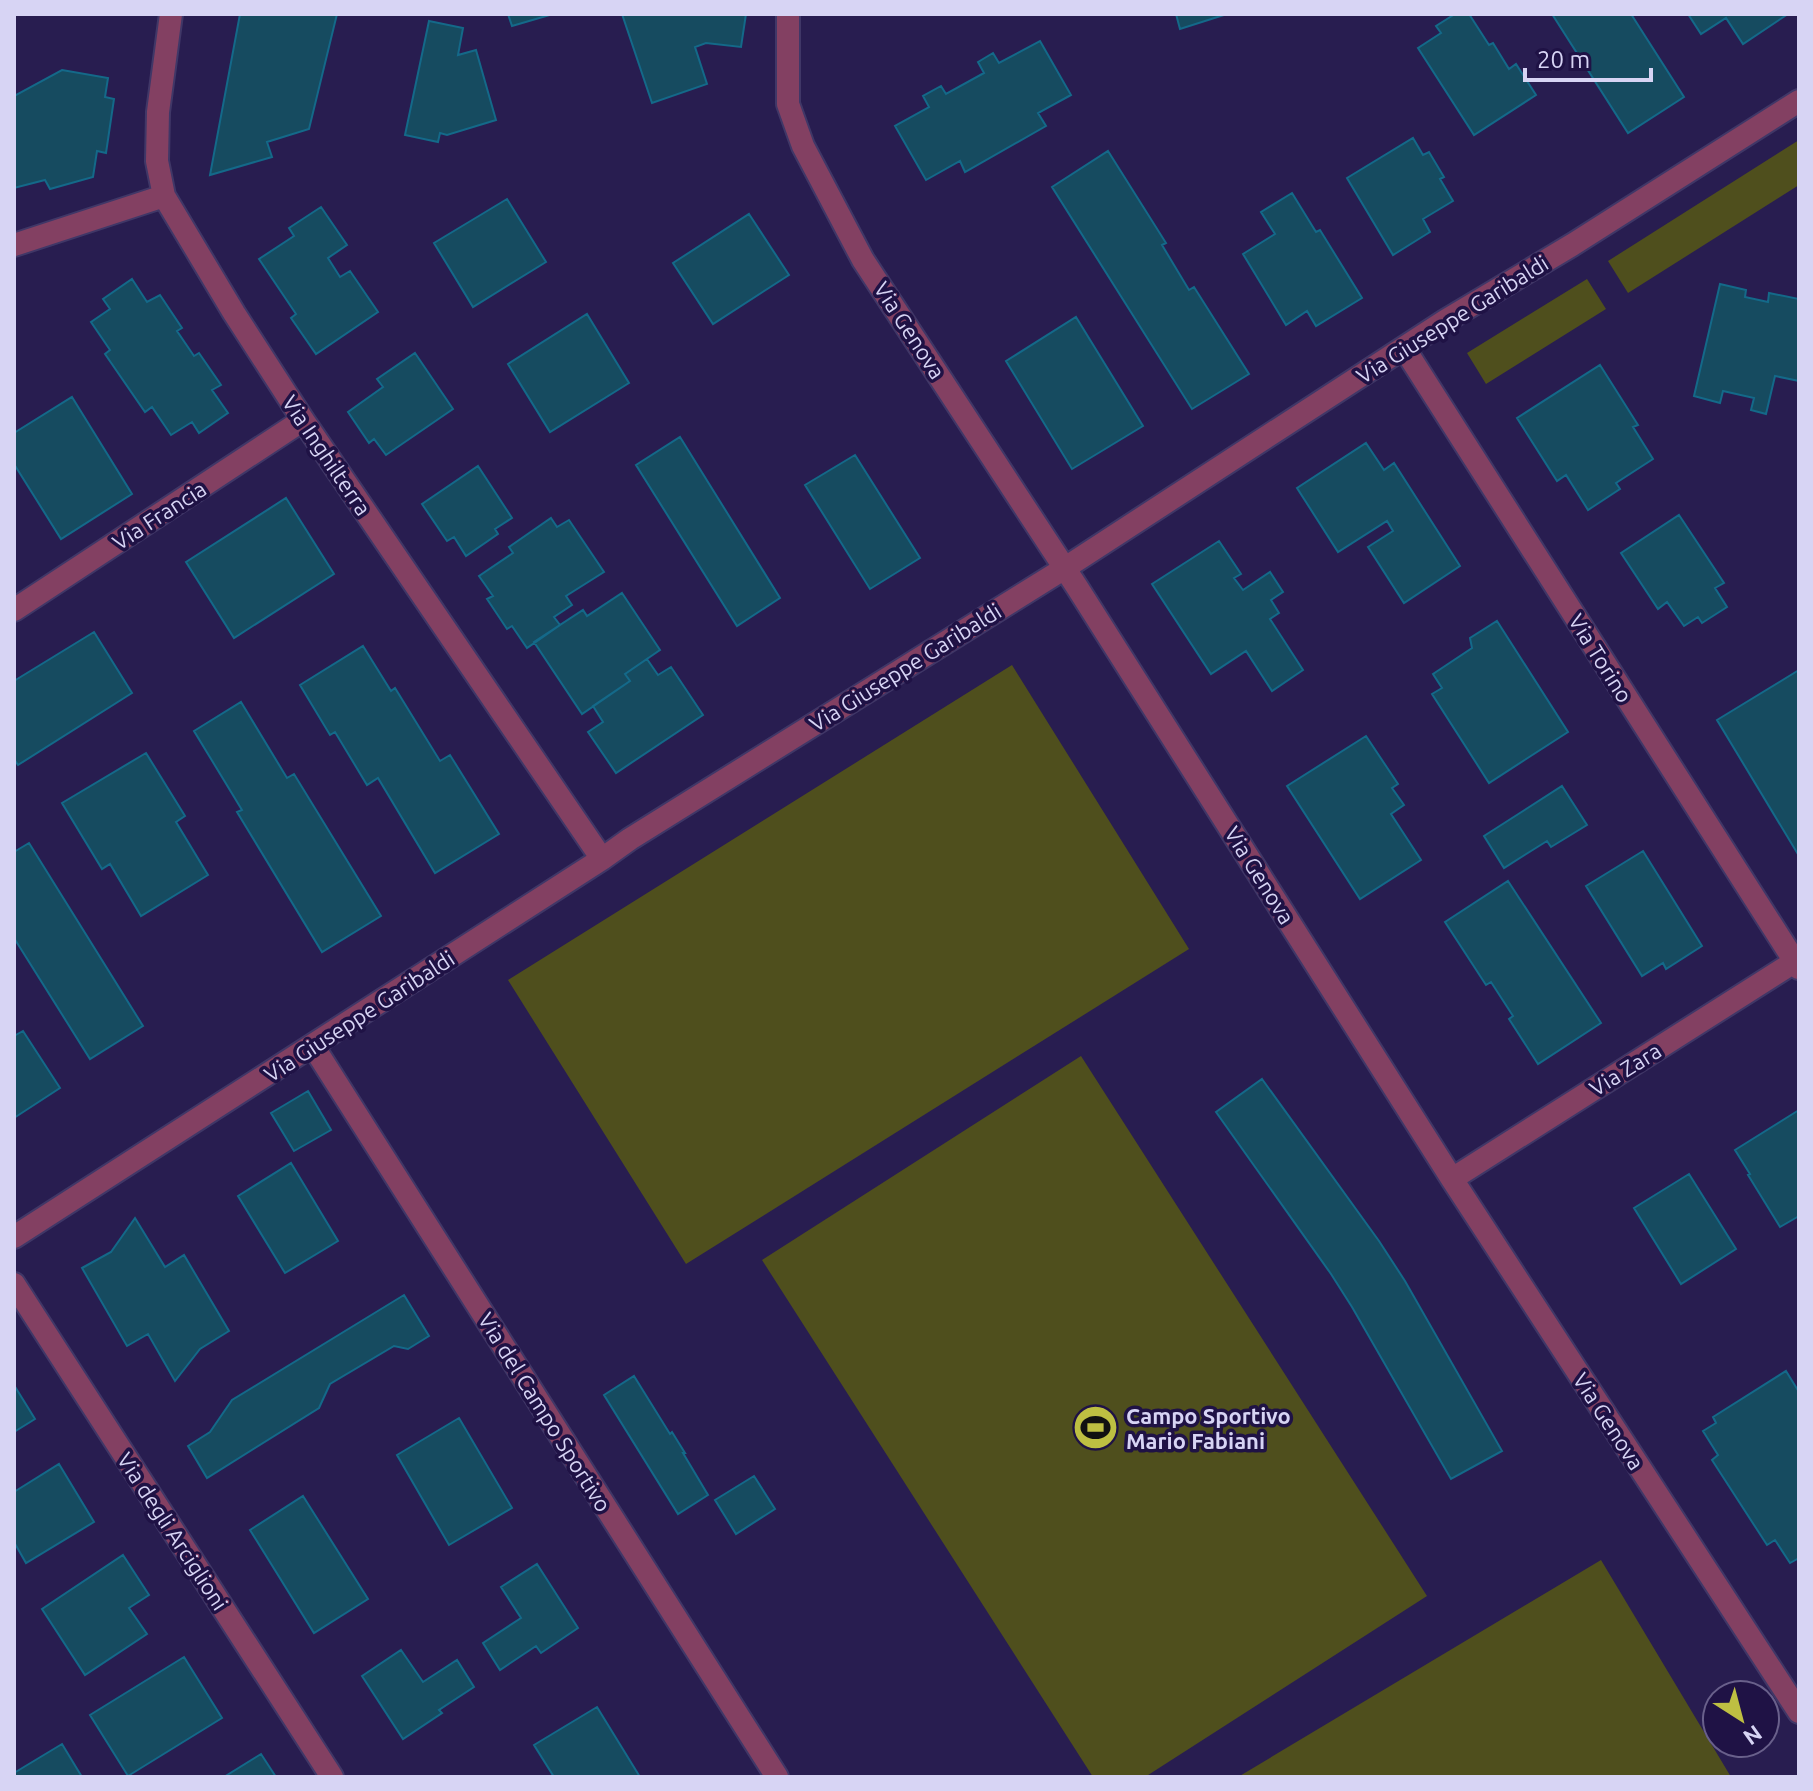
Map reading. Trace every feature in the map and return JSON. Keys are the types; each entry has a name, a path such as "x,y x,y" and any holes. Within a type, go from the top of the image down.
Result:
{"street":[{"name":"Via Inghilterra","path":"171,14 158,112 157,161 164,196 226,301 303,420 602,859"},
{"name":"Via Genova","path":"788,14 788,104 803,146 863,260 1065,568 1452,1179 1799,1712"},
{"name":"Via Giuseppe Garibaldi","path":"14,1237 630,839 1065,568 1404,348 1799,101"},
{"path":"14,245 164,196"},
{"name":"Via Torino","path":"1404,348 1798,963"},
{"name":"Via Francia","path":"14,610 303,420"},
{"name":"Via Zara","path":"1452,1179 1798,963"},
{"name":"Via del Campo Sportivo","path":"313,1046 777,1777"},
{"name":"Via degli Arciglioni","path":"14,1284 332,1777"}],"shaded area":[{"path":"1799,140 1799,185 1628,293 1608,261"},
{"path":"1587,279 1606,309 1486,384 1467,353"},
{"path":"1012,665 1189,949 686,1264 508,980"},
{"name":"Campo Sportivo Mario Fabiani","path":"1081,1056 1427,1596 1145,1777 1093,1777 762,1260"},
{"path":"1601,1560 1701,1727 1701,1759 1720,1759 1731,1777 1238,1777"}],"building":[{"path":"240,14 337,14 309,129 267,142 272,157 210,175"},
{"path":"508,14 553,14 512,26"},
{"path":"622,14 746,14 741,47 706,43 695,47 707,84 652,103"},
{"path":"1176,14 1227,14 1180,29"},
{"path":"1455,14 1469,14 1509,69 1516,64 1536,95 1474,135 1418,48 1441,33 1436,26"},
{"path":"1552,14 1631,14 1684,97 1628,133"},
{"path":"1688,14 1788,14 1743,44 1726,18 1701,34"},
{"path":"429,21 463,28 458,55 476,50 496,120 447,135 440,133 438,142 405,135"},
{"path":"1040,41 1071,95 1038,113 1046,126 965,172 960,161 926,180 895,126 929,107 923,96 941,86 946,94 984,73 978,62 993,53 999,63"},
{"path":"62,70 108,78 105,97 114,99 106,153 97,151 93,177 50,189 45,180 14,188 14,96"},
{"path":"1413,138 1423,155 1429,152 1444,177 1440,179 1453,201 1423,219 1430,232 1393,255 1347,178"},
{"path":"1108,151 1166,243 1162,245 1189,290 1194,287 1249,374 1192,409 1052,187"},
{"path":"1292,193 1316,232 1320,230 1362,298 1316,326 1307,311 1286,325 1243,254 1275,234 1261,212"},
{"path":"507,199 546,262 473,307 434,243"},
{"path":"321,207 347,245 328,258 340,277 350,271 378,312 316,354 291,318 296,314 259,259 294,236 289,228"},
{"path":"749,214 789,275 713,324 673,263"},
{"path":"132,279 147,302 160,295 182,328 177,331 194,356 199,353 221,385 212,390 228,413 199,433 192,422 171,435 152,407 145,412 105,354 110,350 91,322 110,309 103,299"},
{"path":"1720,284 1746,290 1745,297 1768,302 1769,293 1799,299 1799,381 1775,376 1766,414 1751,410 1754,398 1723,391 1720,403 1694,396"},
{"path":"587,314 629,383 550,432 508,364"},
{"path":"1076,317 1143,426 1072,469 1006,361"},
{"path":"415,353 453,409 386,455 374,439 369,443 348,412 383,387 377,379"},
{"path":"1600,365 1638,425 1633,427 1653,459 1616,483 1620,489 1588,510 1566,475 1557,481 1517,418"},
{"path":"72,397 132,494 61,539 14,464 14,433"},
{"path":"680,437 780,598 737,626 636,465"},
{"path":"1366,443 1384,470 1394,463 1460,566 1404,603 1368,547 1393,531 1387,521 1338,552 1297,488"},
{"path":"855,455 920,558 870,589 805,485"},
{"path":"478,466 512,518 495,529 498,534 466,556 454,537 447,541 422,504"},
{"path":"286,498 334,574 234,638 186,562"},
{"path":"1679,515 1724,583 1715,588 1727,607 1702,623 1698,617 1684,626 1667,602 1658,609 1621,553"},
{"path":"551,518 557,527 569,520 604,572 566,596 572,605 554,617 560,625 527,648 512,626 507,629 487,599 493,596 479,576 513,553 509,547"},
{"path":"1219,541 1241,574 1234,578 1243,590 1270,572 1283,592 1271,600 1279,613 1270,619 1303,670 1272,691 1246,651 1211,674 1152,584"},
{"path":"622,593 660,650 625,674 630,681 582,714 534,642 583,610 587,616"},
{"path":"1497,621 1568,732 1489,783 1432,694 1442,688 1433,674 1472,648 1470,638"},
{"path":"94,632 132,693 18,765 14,759 14,681"},
{"path":"363,646 391,691 395,688 440,761 450,755 499,834 435,873 378,778 367,785 335,732 330,735 300,685"},
{"path":"647,659 658,675 671,667 703,715 616,773 588,732 603,722 593,706 630,681 625,674"},
{"path":"1799,670 1799,856 1717,720"},
{"path":"241,702 287,778 294,774 381,916 322,952 237,812 242,810 194,731"},
{"path":"1366,736 1398,784 1392,788 1404,805 1391,814 1421,860 1360,899 1287,786"},
{"path":"146,753 185,816 176,822 208,875 141,916 110,864 102,869 62,803"},
{"path":"1562,786 1587,825 1551,847 1547,841 1504,868 1484,836"},
{"path":"29,843 143,1026 90,1059 14,938 14,852"},
{"path":"1643,851 1702,946 1666,969 1663,963 1642,976 1586,886"},
{"path":"1508,881 1601,1023 1538,1064 1509,1019 1513,1016 1491,982 1486,985 1445,922"},
{"path":"23,1031 60,1088 14,1118 14,1036"},
{"path":"1262,1079 1405,1281 1502,1451 1451,1479 1331,1274 1216,1112"},
{"path":"308,1091 331,1130 294,1151 271,1113"},
{"path":"1799,1110 1799,1216 1780,1227 1735,1150"},
{"path":"291,1163 338,1241 285,1273 238,1196"},
{"path":"1689,1174 1736,1249 1681,1284 1634,1208"},
{"path":"135,1218 165,1267 184,1255 229,1331 200,1349 175,1381 148,1334 127,1346 82,1268 111,1252"},
{"path":"404,1295 429,1336 408,1349 394,1346 330,1384 319,1408 207,1478 188,1446 210,1432 232,1400"},
{"path":"1786,1371 1799,1392 1799,1558 1790,1563 1775,1540 1767,1545 1712,1460 1718,1455 1703,1431 1716,1423 1713,1417"},
{"path":"634,1376 670,1434 672,1432 708,1495 678,1514 604,1395"},
{"path":"14,1385 35,1419 14,1432"},
{"path":"459,1418 512,1508 449,1545 397,1455"},
{"path":"59,1464 94,1522 26,1563 14,1542 14,1492"},
{"path":"754,1476 775,1509 736,1534 715,1500"},
{"path":"303,1496 368,1599 314,1633 250,1530"},
{"path":"123,1555 149,1595 129,1608 147,1634 85,1675 42,1609"},
{"path":"537,1564 578,1628 541,1653 536,1646 500,1670 483,1643 521,1618 501,1587"},
{"path":"401,1650 423,1682 457,1660 474,1687 403,1739 362,1676"},
{"path":"184,1657 222,1718 128,1776 90,1715"},
{"path":"597,1707 640,1777 554,1777 534,1745"},
{"path":"62,1744 82,1777 14,1777 14,1773"},
{"path":"261,1754 276,1777 224,1777"}],"place":[{"name":"Campo Sportivo Mario Fabiani","path":"1095,1428"}]}
